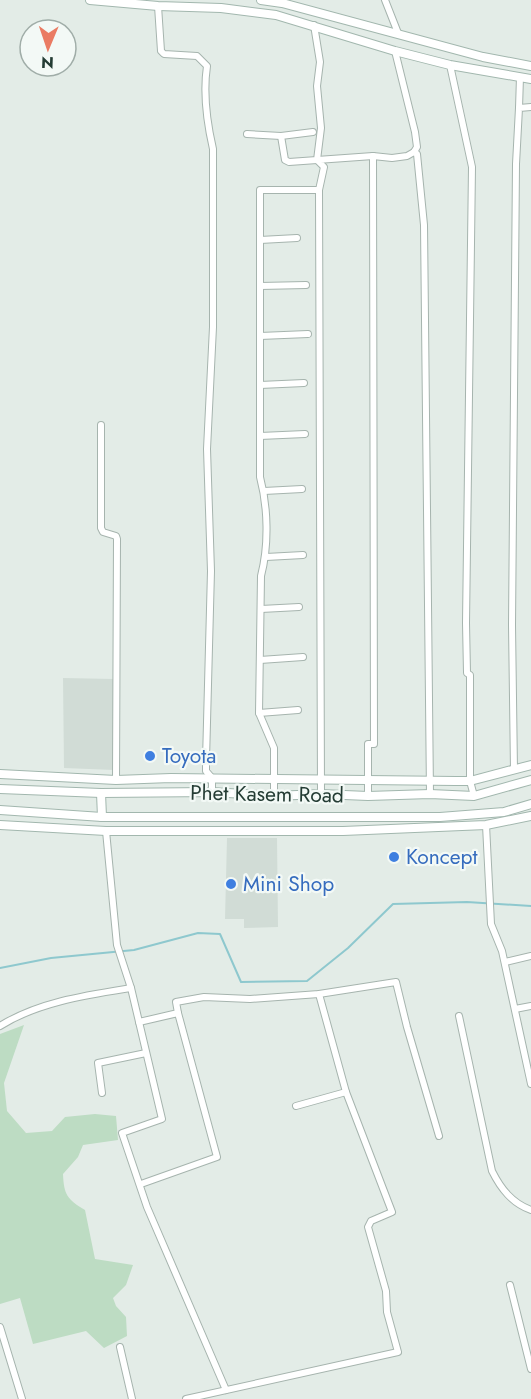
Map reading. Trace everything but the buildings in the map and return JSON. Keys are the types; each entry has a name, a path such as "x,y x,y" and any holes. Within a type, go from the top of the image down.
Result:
{"main road":[{"path":"90,0 158,6 222,8 265,14 314,25 395,51 450,65 531,79"},
{"path":"261,0 282,3 483,57 531,66"},
{"path":"0,774 116,780 212,778 470,781 531,765"},
{"name":"Phet Kasem Road","path":"0,789 100,793 212,792 274,796 430,794 474,796 531,780"},
{"path":"100,793 102,817"},
{"name":"Phet Kasem Road","path":"0,810 102,817 440,817 504,812 531,804"},
{"path":"0,825 106,831 343,831 486,825 531,816"}],"street":[{"path":"385,0 398,33"},
{"path":"158,6 161,51 164,54 197,56 207,66 205,78 208,121 213,149 213,327 207,449 211,571 206,760 206,771 212,778 212,792"},
{"path":"314,25 320,62 317,86 321,128 317,160"},
{"path":"281,136 285,160 289,162 373,156 392,158 407,156 414,152 417,147 395,51"},
{"path":"450,65 472,167 466,623 467,674 470,675 470,781 474,796"},
{"path":"514,770 512,626 514,365 516,164 520,77"},
{"path":"519,108 531,107"},
{"path":"247,134 281,136 313,132"},
{"path":"414,152 417,154 424,225 430,794"},
{"path":"368,796 368,744 374,744 373,156"},
{"path":"317,160 324,167 319,190 321,794"},
{"path":"274,796 274,748 259,713 261,576 266,556 264,491 260,477 260,190 319,190"},
{"path":"260,240 297,238"},
{"path":"260,286 306,285"},
{"path":"260,336 308,334"},
{"path":"260,385 304,383"},
{"path":"101,425 101,528 103,532 116,536 117,539 116,780"},
{"path":"260,436 305,434"},
{"path":"264,491 302,489"},
{"path":"266,556 303,555"},
{"path":"261,609 299,607"},
{"path":"260,660 303,657"},
{"path":"259,713 298,710"},
{"path":"440,817 441,827"},
{"path":"486,825 491,924 505,962 528,1056 531,1084"},
{"path":"106,831 117,945 131,988 162,1119 122,1133 147,1207 235,1399"},
{"path":"505,962 531,956"},
{"path":"141,1184 217,1157 176,1002 204,997 240,1000 319,994 396,982 439,1136"},
{"path":"0,1026 16,1016 59,1001 131,988"},
{"path":"186,1399 399,1352 387,1312 386,1291 368,1227 371,1221 392,1212 346,1092 319,994"},
{"path":"515,1009 531,1006"},
{"path":"139,1022 178,1013"},
{"path":"459,1016 492,1171 510,1198 531,1210"},
{"path":"102,1093 98,1063 146,1053"},
{"path":"296,1106 346,1092"},
{"path":"510,1285 531,1369"},
{"path":"0,1328 22,1399"},
{"path":"120,1347 132,1399"}],"shaded area":[{"path":"63,678 114,679 114,770 64,768"},
{"path":"227,838 277,838 278,927 244,928 244,919 225,919"}],"green space":[{"path":"24,1025 4,1083 7,1111 26,1133 52,1131 65,1117 95,1114 116,1116 118,1140 83,1145 78,1157 63,1174 64,1187 68,1196 85,1210 95,1259 133,1265 126,1285 113,1298 116,1306 126,1317 127,1336 104,1348 86,1331 33,1344 20,1298 0,1304 0,1034"}],"waterway":[{"path":"0,968 51,958 134,950 198,933 220,934 241,982 307,981 348,948 393,904 467,902 531,906"}],"place":[{"name":"Toyota","path":"150,756"},
{"name":"Koncept","path":"394,857"},
{"name":"Mini Shop","path":"231,884"}]}
